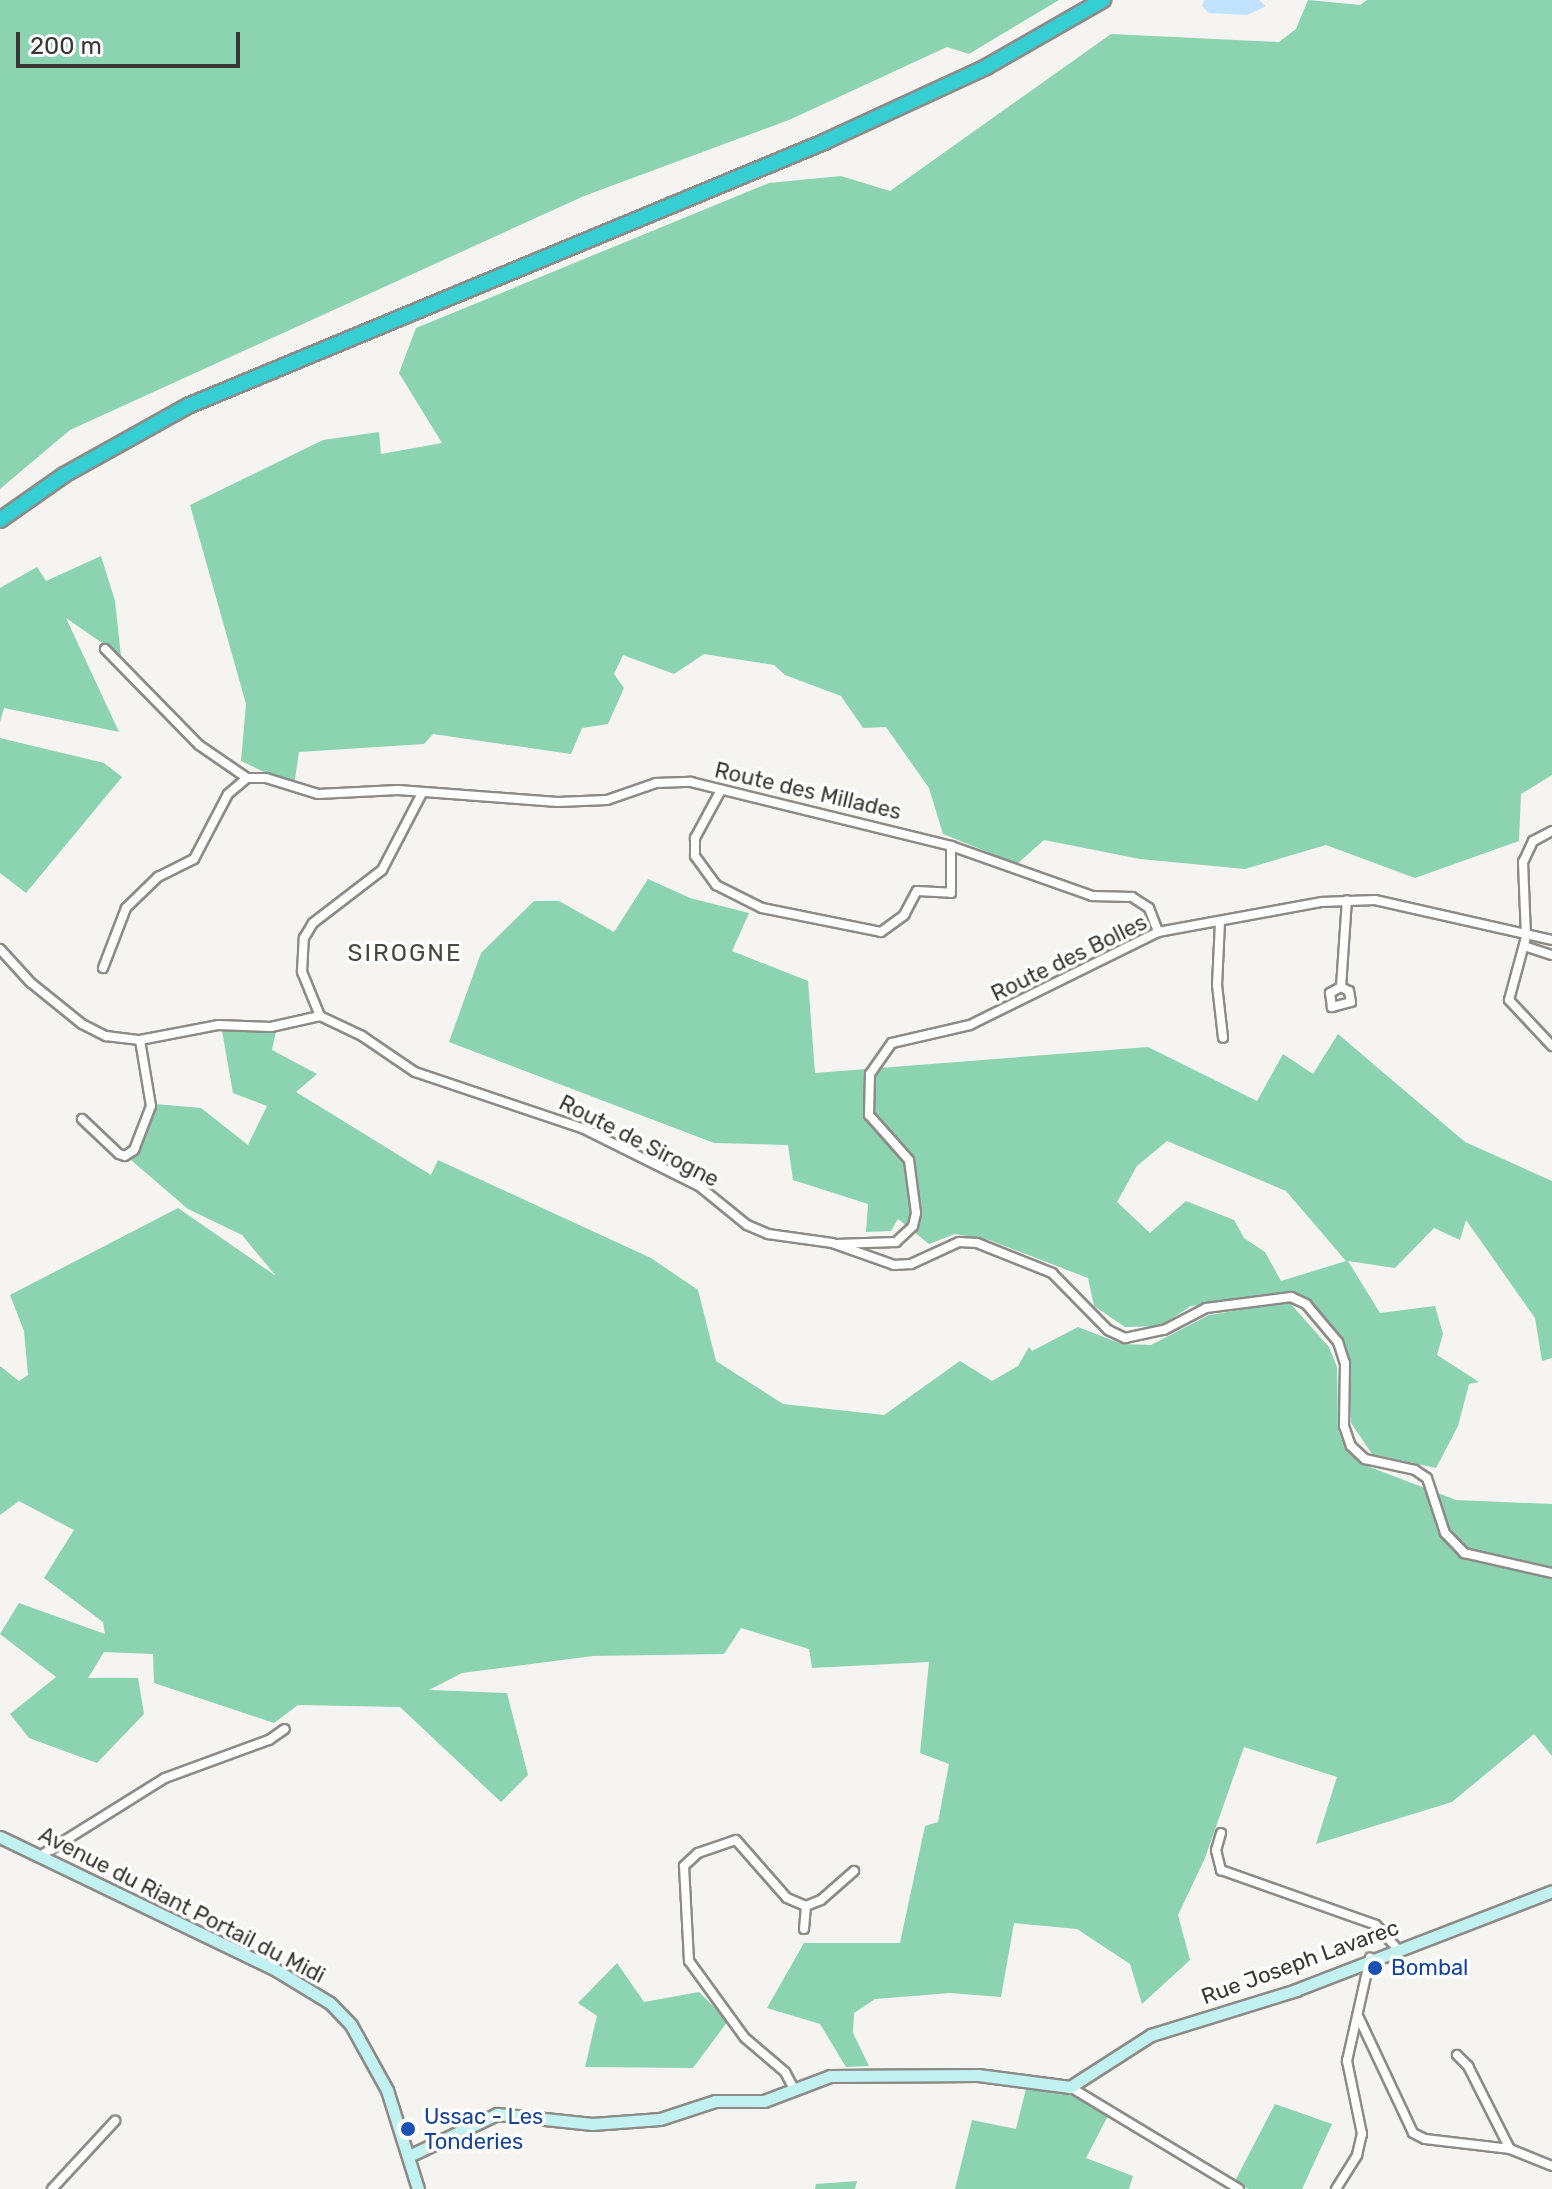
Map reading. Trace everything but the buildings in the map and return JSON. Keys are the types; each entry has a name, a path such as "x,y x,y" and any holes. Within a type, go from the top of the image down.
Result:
{"highway":[{"path":"0,520 64,475 190,405 824,142 986,67 1103,0"}],"street":[{"path":"103,968 126,908 158,877 194,859 228,794 247,778 199,745 105,649"},
{"name":"Route des Millades","path":"247,778 266,778 318,794 422,793 558,802 607,800 671,781 721,790 951,846 1065,888 1132,897 1149,908 1158,932"},
{"path":"721,790 693,846 702,869 737,898 881,932 904,915 917,891 941,895 951,893 951,846"},
{"path":"0,949 82,1024 106,1036 140,1040 218,1025 271,1027 320,1016 302,972 304,938 313,923 382,870 422,793"},
{"path":"1552,831 1533,841 1523,862 1525,942 1509,1000 1552,1046"},
{"path":"1341,987 1347,900"},
{"name":"Route des Bolles","path":"835,1244 896,1242 913,1226 916,1213 909,1160 869,1115 870,1074 879,1056 906,1038 970,1025 1021,1004 1158,932 1347,900 1375,900 1525,942 1552,940"},
{"path":"1220,922 1217,985 1223,1038"},
{"path":"1525,942 1552,955"},
{"name":"Route de Sirogne","path":"320,1016 362,1036 415,1072 584,1129 699,1186 747,1225 768,1234 835,1244 894,1265 911,1264 959,1242 1009,1252 1052,1273 1108,1330 1125,1338 1164,1330 1206,1308 1291,1297 1306,1304 1338,1342 1345,1363 1344,1426 1351,1446 1365,1459 1415,1470 1427,1478 1445,1533 1457,1547 1481,1559 1552,1573"},
{"path":"82,1119 119,1154 125,1156 134,1150 151,1106 140,1040"},
{"path":"40,1856 165,1778 269,1740 285,1729"},
{"path":"1221,1833 1216,1850 1221,1870 1376,1925 1397,1948"},
{"name":"Avenue du Riant Portail du Midi","path":"0,1837 276,1970 330,2003 372,2059 409,2156 418,2189"},
{"path":"794,2089 785,2072 745,2038 689,1961 684,1866 698,1853 736,1840 787,1898 806,1906 821,1900 854,1871"},
{"name":"Rue Joseph Lavarec","path":"1070,2087 1151,2035 1273,1998 1370,1958 1552,1891"},
{"path":"804,1929 806,1906"},
{"path":"1336,2189 1357,2155 1362,2134 1348,2077 1350,2050 1370,1958"},
{"path":"1359,2018 1413,2133 1510,2149 1552,2166"},
{"path":"1350,2050 1368,2040"},
{"path":"1457,2055 1468,2066 1510,2149"},
{"path":"409,2156 497,2114 622,2123 660,2119 715,2101 764,2101 830,2076 1007,2076 1070,2087 1239,2189"},
{"path":"52,2189 115,2121"}],"green space":[{"path":"0,0 1059,0 969,54 947,47 789,120 584,196 70,430 0,489"},
{"path":"1308,0 1360,5 1367,0 1552,0 1552,775 1521,794 1519,841 1415,878 1326,845 1245,869 1140,859 1044,840 1017,864 943,834 929,788 886,727 863,728 841,696 785,675 774,665 704,654 674,674 623,655 614,674 624,688 608,724 582,728 571,754 433,734 424,744 299,752 294,786 241,761 246,704 190,505 323,440 379,432 381,454 442,443 399,373 416,328 769,183 841,176 890,191 1111,34 1279,42 1296,29"},
{"path":"101,556 115,601 121,656 66,618 119,732 4,708 0,722 0,588 37,567 46,581"},
{"path":"0,738 104,763 122,777 26,893 0,873"},
{"path":"648,879 690,898 749,913 732,951 808,981 815,1073 1148,1047 1257,1101 1283,1054 1313,1074 1338,1034 1465,1142 1552,1181 1552,1358 1542,1361 1535,1318 1466,1220 1460,1240 1434,1228 1395,1268 1348,1261 1380,1313 1435,1306 1443,1334 1437,1355 1479,1382 1469,1384 1458,1426 1436,1468 1372,1454 1351,1423 1350,1361 1342,1339 1298,1294 1191,1306 1160,1326 1125,1327 1094,1306 1088,1278 989,1240 955,1234 929,1244 898,1219 891,1231 866,1232 868,1204 793,1180 788,1145 714,1143 449,1042 481,953 534,901 559,901 614,932","holes":["1167,1141 1286,1191 1346,1261 1281,1281 1265,1252 1244,1238 1234,1220 1186,1201 1150,1233 1117,1202 1137,1166"]},
{"path":"222,1031 276,1031 272,1050 317,1074 296,1092 431,1175 438,1160 651,1258 698,1290 716,1361 783,1404 884,1415 960,1361 992,1381 1018,1366 1029,1347 1032,1351 1078,1327 1122,1344 1151,1345 1209,1315 1289,1302 1329,1347 1337,1367 1338,1430 1346,1451 1362,1464 1456,1500 1552,1504 1552,1756 1534,1734 1452,1802 1316,1844 1337,1777 1244,1747 1205,1858 1178,1915 1190,1960 1142,2004 1130,1964 1077,1929 1014,1923 1001,1997 950,1993 875,1999 854,2013 853,2033 869,2066 846,2067 820,2024 767,2008 804,1943 900,1943 925,1826 938,1822 949,1764 920,1753 929,1662 812,1668 809,1649 741,1628 724,1654 593,1656 462,1673 429,1690 507,1693 528,1775 501,1802 400,1707 298,1705 274,1723 154,1683 153,1654 104,1652 88,1678 138,1678 144,1714 97,1763 29,1738 10,1714 56,1677 0,1634 19,1603 105,1634 103,1622 44,1578 74,1530 19,1501 0,1515 0,1366 19,1381 28,1375 24,1331 10,1295 178,1208 276,1276 242,1235 188,1209 131,1160 155,1104 201,1108 248,1145 267,1106 233,1093"},
{"path":"617,1963 644,2002 699,1992 728,2021 693,2068 585,2067 597,2016 578,2003"},
{"path":"1027,2085 1084,2099 1109,2114 1086,2158 1133,2176 1129,2189 955,2189 972,2120 1016,2129"},
{"path":"1275,2104 1332,2124 1302,2189 1249,2189 1234,2183"},
{"path":"857,2181 855,2189 815,2189 816,2184"}],"water":[{"path":"1204,0 1259,0 1266,6 1247,15 1209,13 1202,6"}],"place":[{"name":"Bombal","path":"1375,1968"},
{"name":"Ussac - Les Tonderies","path":"408,2129"}],"district":[{"name":"SIROGNE","path":"405,954"}]}
